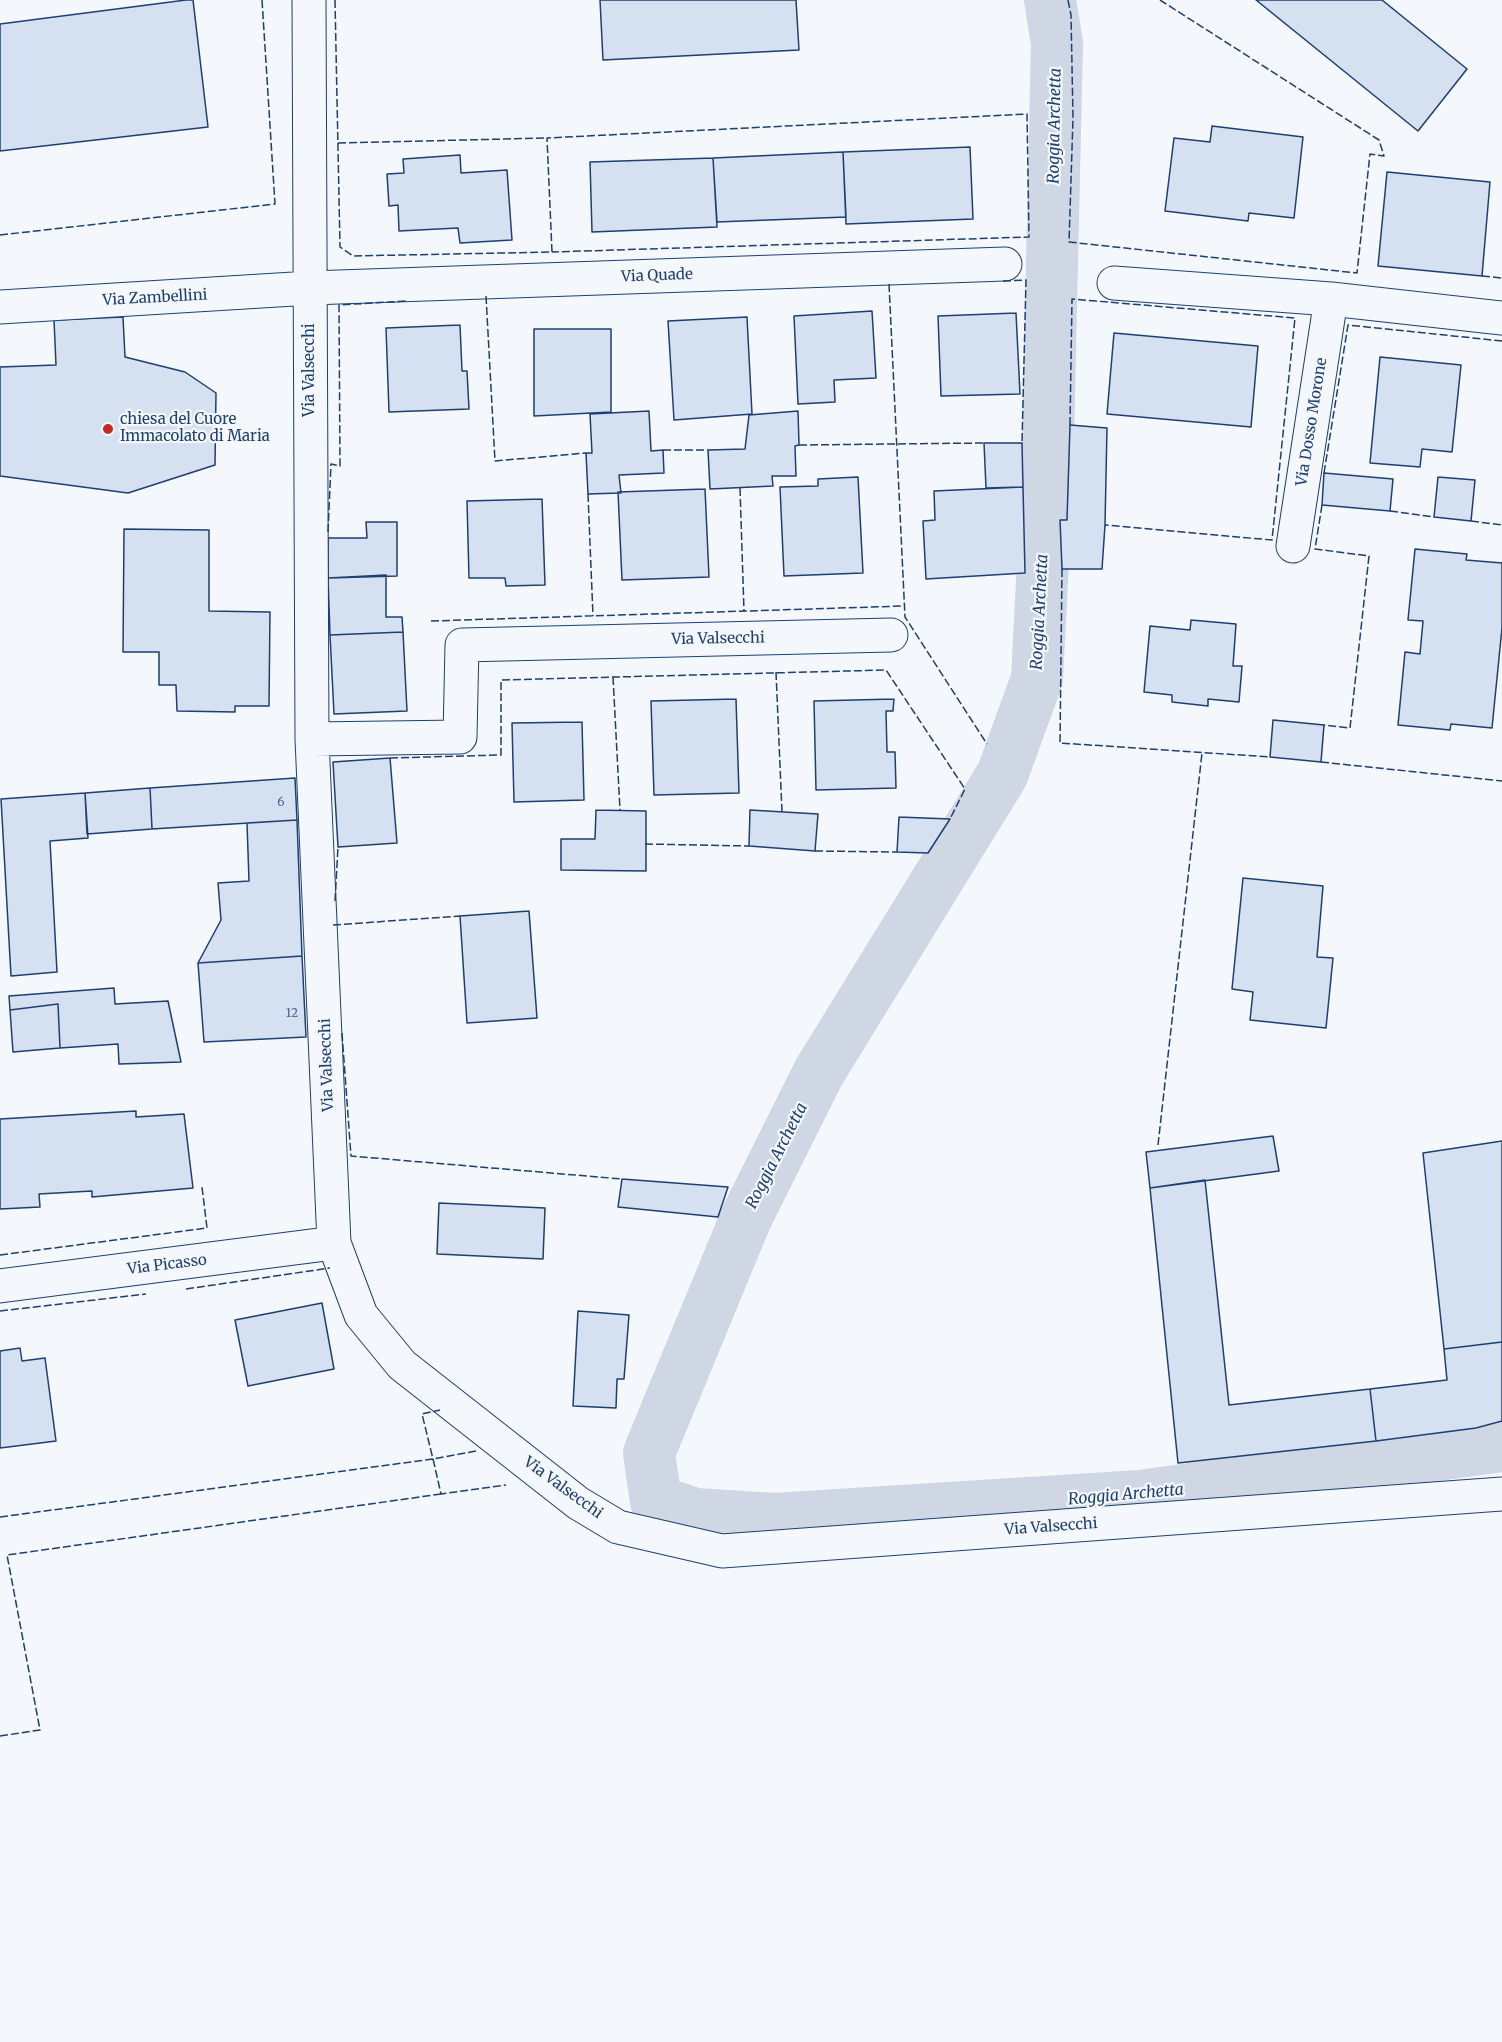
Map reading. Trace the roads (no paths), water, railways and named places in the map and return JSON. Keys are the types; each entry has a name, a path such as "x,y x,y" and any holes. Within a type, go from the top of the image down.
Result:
{"street":[{"name":"Via Valsecchi","path":"309,0 312,739 334,1243 361,1315 402,1365 578,1503 618,1527 723,1551 1502,1494"},
{"name":"Via Quade","path":"310,288 1005,264"},
{"path":"1114,283 1331,299 1502,318"},
{"name":"Via Zambellini","path":"0,307 310,288"},
{"name":"Via Dosso Morone","path":"1293,546 1331,299"},
{"name":"Via Valsecchi","path":"312,739 460,737 462,645 891,635"},
{"name":"Via Picasso","path":"0,1286 334,1243"}],"waterway":[{"name":"Roggia Archetta","path":"1050,0 1057,43 1047,483 1037,679 1002,775 819,1072 746,1218 649,1453 656,1501 695,1514 774,1519 1140,1496 1502,1446"}],"place":[{"name":"chiesa del Cuore Immacolato di Maria","path":"108,429"}]}
